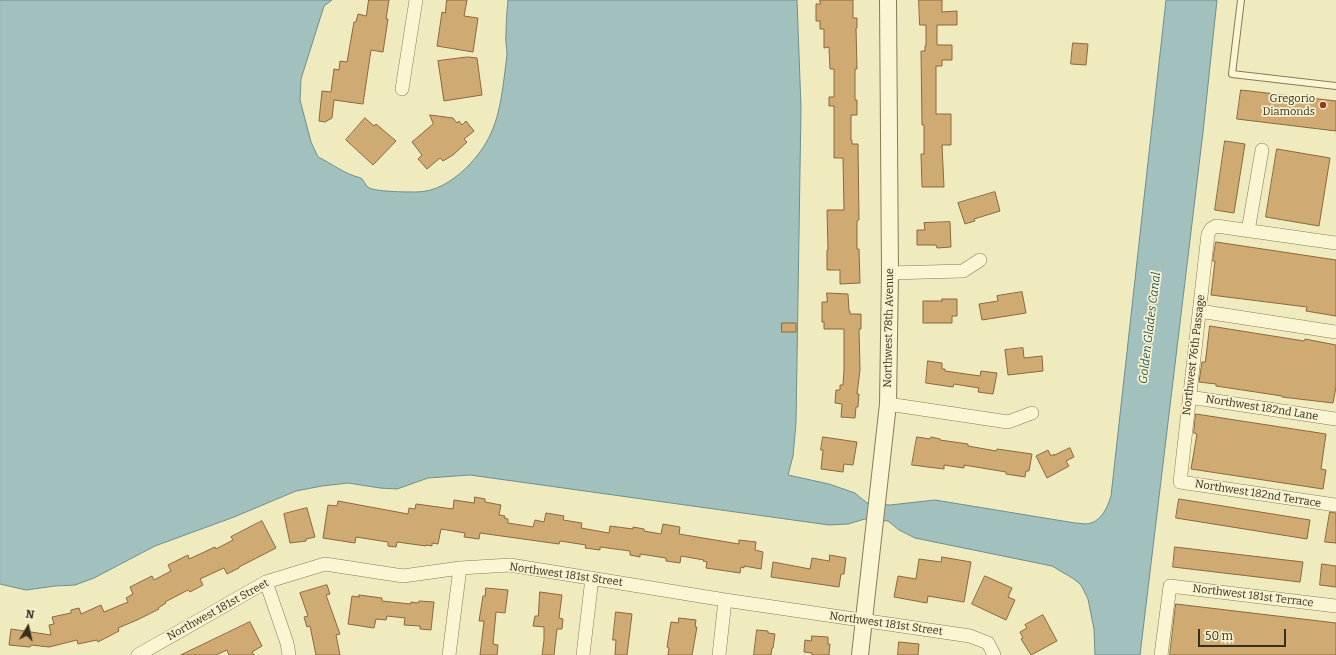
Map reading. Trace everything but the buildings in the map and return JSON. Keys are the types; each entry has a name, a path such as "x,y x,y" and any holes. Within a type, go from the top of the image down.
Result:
{"street":[{"path":"402,89 416,0"},
{"name":"Northwest 78th Avenue","path":"860,655 888,404 890,273 888,0"},
{"path":"1262,150 1248,231 1335,239"},
{"name":"Northwest 76th Passage","path":"1180,482 1208,234 1216,226 1248,231"},
{"path":"890,273 963,271 980,260"},
{"path":"1199,310 1336,332"},
{"name":"Northwest 182nd Lane","path":"1189,397 1336,420"},
{"path":"888,404 1008,422 1032,413"},
{"name":"Northwest 182nd Terrace","path":"1180,482 1336,502"},
{"name":"Northwest 181st Street","path":"138,655 266,582 325,564 404,576 460,568 510,566 725,600 970,636 988,643 994,655"},
{"path":"449,655 460,568"},
{"path":"583,655 592,578"},
{"path":"266,582 287,643 289,655"},
{"name":"Northwest 181st Terrace","path":"1161,655 1170,586 1336,606"},
{"path":"719,655 725,600"}],"lane":[{"path":"1241,0 1232,74 1336,86"}],"water":[{"name":"Golden Glades Canal","path":"0,0 332,0 324,6 301,79 300,100 311,142 318,157 361,178 371,189 423,192 442,185 465,169 482,149 493,128 500,105 507,55 506,37 508,0 797,0 801,108 796,423 793,456 788,475 829,484 855,493 867,503 890,505 935,500 1089,524 1101,516 1111,496 1166,0 1217,0 1203,132 1140,655 1095,655 1094,629 1088,599 1081,585 1052,566 915,538 899,530 888,521 865,519 848,524 829,525 470,475 428,478 397,489 348,483 296,491 234,517 155,546 94,578 75,585 26,590 0,584"}],"place":[{"name":"Gregorio Diamonds","path":"1323,105"}]}
